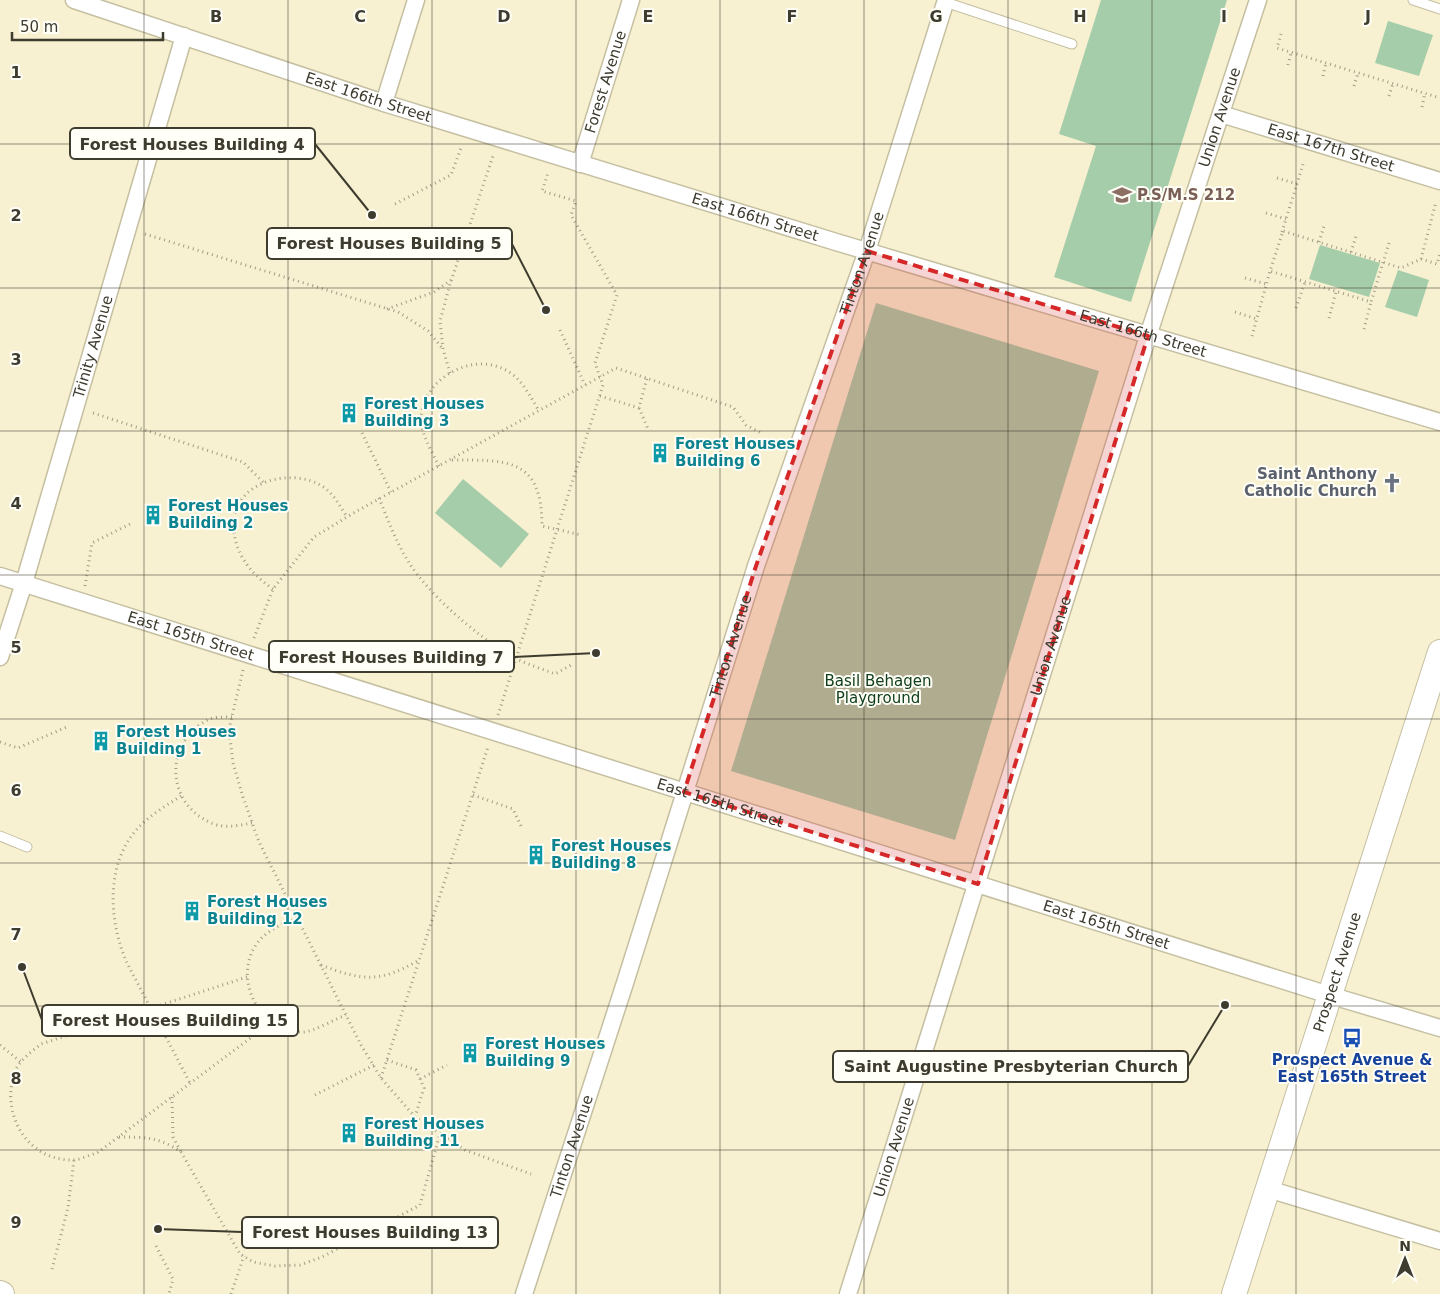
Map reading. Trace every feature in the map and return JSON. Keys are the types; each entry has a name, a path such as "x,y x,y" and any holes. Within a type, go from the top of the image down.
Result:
{"street":[{"name":"East 166th Street","path":"74,0 384,104 1148,336 1440,422"},
{"path":"384,104 416,0"},
{"name":"Forest Avenue","path":"580,164 631,0"},
{"name":"Union Avenue","path":"848,1294 978,884 1148,336 1258,0"},
{"name":"Tinton Avenue","path":"524,1294 625,983 756,566 867,251 945,1"},
{"name":"Trinity Avenue","path":"0,657 76,408 184,36"},
{"name":"East 167th Street","path":"1221,114 1440,181"},
{"name":"East 165th Street","path":"0,576 1329,995 1440,1028"},
{"name":"Prospect Avenue","path":"1234,1294 1440,652"},
{"path":"1268,1188 1440,1241"}],"lane":[{"path":"1413,0 1440,9"},
{"path":"945,1 1072,44"},
{"path":"0,836 27,846"}],"path":[{"path":"1281,34 1277,48 1440,98"},
{"path":"1288,65 1292,52"},
{"path":"1322,76 1326,63"},
{"path":"1354,86 1358,73"},
{"path":"1389,96 1393,83"},
{"path":"1422,107 1426,93"},
{"path":"395,204 451,175 469,129"},
{"path":"450,373 442,349 440,321 451,280 498,138"},
{"path":"381,1078 603,386 595,363 617,295 571,215 576,201 542,191 554,156"},
{"path":"1252,336 1304,161"},
{"path":"1277,178 1297,184"},
{"path":"1421,259 1436,202"},
{"path":"1266,214 1286,219"},
{"path":"1319,242 1325,223"},
{"path":"128,228 386,309 414,321 428,332 442,349"},
{"path":"1282,232 1401,268 1421,259 1439,265 1440,254"},
{"path":"1351,252 1357,233"},
{"path":"1364,329 1389,243"},
{"path":"1270,271 1372,302"},
{"path":"1245,278 1266,284"},
{"path":"386,309 434,292 451,280"},
{"path":"1296,308 1305,282"},
{"path":"1329,318 1336,292"},
{"path":"1235,312 1257,319"},
{"path":"560,330 585,386"},
{"path":"440,466 426,440 421,419 427,396 440,379 450,373 472,365 488,365 508,370 521,382 539,411"},
{"path":"647,378 639,408 648,429"},
{"path":"600,396 639,408"},
{"path":"76,408 243,462 264,483"},
{"path":"362,433 391,492"},
{"path":"449,460 505,462 524,470 536,485 542,502 542,526 581,535"},
{"path":"273,589 258,579 245,564 234,539 234,518 243,500 264,483 284,476 302,477 320,485 332,494 347,517"},
{"path":"379,498 398,543 409,563 429,588 456,614 510,655 517,658 555,674 573,664"},
{"path":"82,601 92,543 130,524"},
{"path":"232,717 212,718 194,729 181,746 174,768 181,796 198,817 219,825 234,826 252,823"},
{"path":"0,742 18,748 69,726"},
{"path":"473,795 513,809 522,828"},
{"path":"181,796 150,817 132,835 121,857 114,882 113,918 119,944 190,1083"},
{"path":"296,917 272,929 258,943 250,958 247,977 252,999 278,1027 304,1032 346,1015"},
{"path":"320,965 350,977 374,978 399,972 419,960"},
{"path":"247,977 41,1044 21,1062 15,1072 9,1092 9,1109 16,1130 29,1146 59,1159 74,1160 97,1153 272,1022"},
{"path":"0,1045 21,1062"},
{"path":"387,1060 416,1070 424,1088 415,1117"},
{"path":"315,1095 374,1065"},
{"path":"420,1079 447,1065"},
{"path":"172,1097 173,1137 240,1254 253,1262 276,1266 300,1265 322,1257 420,1205 440,1134"},
{"path":"119,1137 147,1137 166,1142 182,1152"},
{"path":"52,1269 68,1208 74,1160"},
{"path":"156,1246 173,1279 169,1294"},
{"path":"231,1294 244,1256"}],"highlighted area":[{"path":"867,251 1148,336 978,884 684,792 756,566"}],"green space":[{"name":"P.S/M.S 212","path":"1101,0 1227,0 1131,302 1054,277 1096,146 1059,134"},
{"path":"1388,21 1433,35 1419,76 1375,63"},
{"path":"1320,245 1380,263 1369,297 1309,279"},
{"path":"1398,270 1429,280 1417,317 1385,307"},
{"name":"Basil Behagen Playground","path":"876,303 1099,371 955,840 731,771"},
{"path":"463,479 529,534 501,568 435,513"}],"place":[{"name":"P.S/M.S 212","path":"1122,195"},
{"name":"Forest Houses Building 4","path":"372,215"},
{"name":"Forest Houses Building 5","path":"546,310"},
{"name":"Forest Houses Building 3","path":"349,413"},
{"name":"Forest Houses Building 6","path":"660,453"},
{"name":"Saint Anthony Catholic Church","path":"1392,483"},
{"name":"Forest Houses Building 2","path":"153,515"},
{"name":"Forest Houses Building 7","path":"596,653"},
{"name":"Forest Houses Building 1","path":"101,741"},
{"name":"Forest Houses Building 8","path":"536,855"},
{"name":"Forest Houses Building 12","path":"192,911"},
{"name":"Forest Houses Building 15","path":"22,967"},
{"name":"Saint Augustine Presbyterian Church","path":"1225,1005"},
{"name":"Prospect Avenue & East 165th Street","path":"1352,1038"},
{"name":"Forest Houses Building 9","path":"470,1053"},
{"name":"Forest Houses Building 11","path":"349,1133"},
{"name":"Forest Houses Building 13","path":"158,1229"}]}
